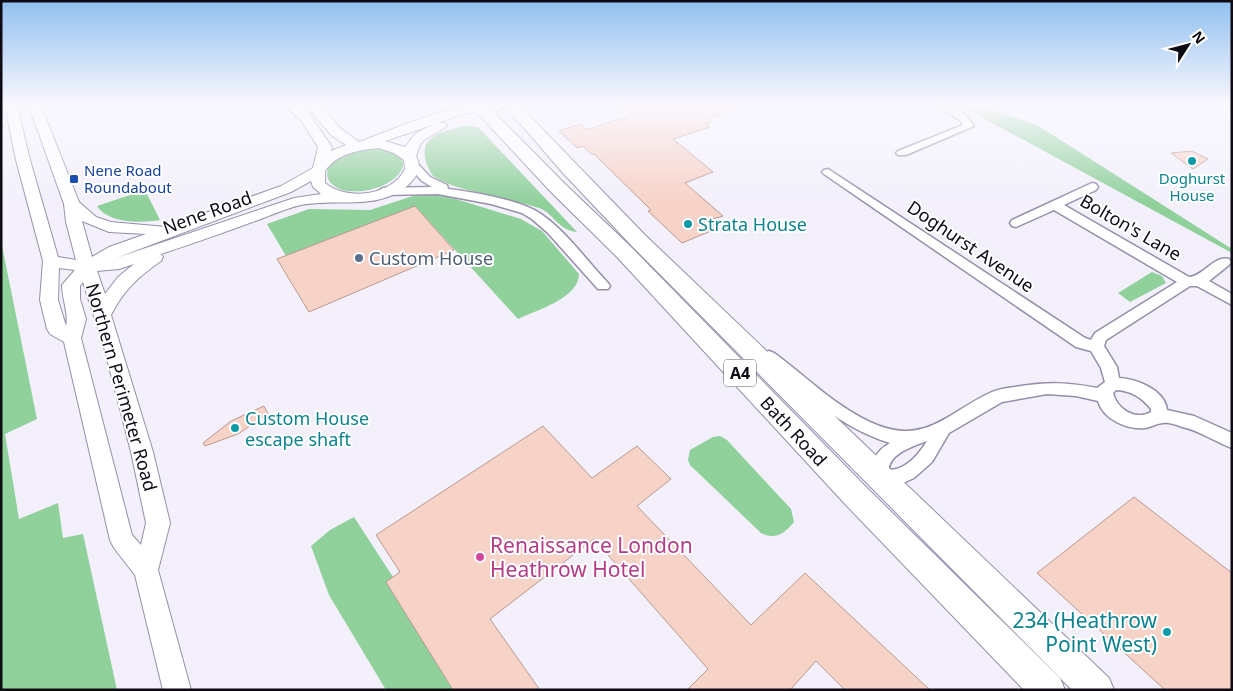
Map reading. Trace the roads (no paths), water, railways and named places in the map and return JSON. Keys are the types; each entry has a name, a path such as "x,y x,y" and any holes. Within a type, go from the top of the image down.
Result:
{"highway":[{"name":"Bath Road","path":"514,138 558,188 624,252 855,495 1048,690"},
{"name":"Bath Road","path":"542,138 568,168 638,240 1097,690"}],"street":[{"name":"Northern Perimeter Road","path":"18,138 51,261 49,300 56,329 72,338 122,540 146,570 177,690"},
{"name":"Northern Perimeter Road","path":"47,138 72,204 74,222 128,398 158,523 146,570"},
{"path":"320,138 324,146 318,184 326,193 341,197 361,198 383,192 417,189 446,190 508,205 531,213 544,223 603,286"},
{"path":"347,138 360,146 379,144 395,147 411,161 426,179 446,190"},
{"path":"319,169 338,153 378,138"},
{"path":"383,192 405,180 411,161 410,149 418,138"},
{"path":"902,153 939,138"},
{"name":"Nene Road","path":"88,267 115,251 286,189 319,169"},
{"name":"Doghurst Avenue","path":"828,172 1081,343 1096,346"},
{"name":"Bolton's Lane","path":"1016,223 1092,186"},
{"name":"Nene Road","path":"51,261 88,267 119,263 170,247 298,201 341,197"},
{"name":"Nene Road","path":"72,204 90,220 109,227 172,230"},
{"name":"Bolton's Lane","path":"1055,205 1193,281 1232,300"},
{"path":"103,314 109,298 129,276 170,247"},
{"name":"Bolton's Lane","path":"1096,346 1100,337 1224,262"},
{"path":"72,338 77,319 71,299 71,285 88,267"},
{"name":"Bath Road","path":"736,335 794,375 858,424 873,432 895,438 913,439"},
{"path":"1096,346 1109,367 1108,390 1112,409 1129,420 1146,423 1152,422 1159,415"},
{"path":"881,478 880,465 886,453 913,439 942,429 998,396 1047,388 1108,390 1128,384 1144,392 1156,403 1159,415"},
{"path":"1159,415 1188,421 1232,441"},
{"path":"855,495 881,478 900,477 911,470 938,442 942,429"}],"place":[{"name":"Doghurst House","path":"1192,161"},
{"name":"Nene Road Roundabout","path":"74,179"},
{"name":"Strata House","path":"688,224"},
{"name":"Custom House","path":"359,258"},
{"name":"Custom House escape shaft","path":"235,428"},
{"name":"Renaissance London Heathrow Hotel","path":"480,557"},
{"name":"234 (Heathrow Point West)","path":"1167,632"}]}
